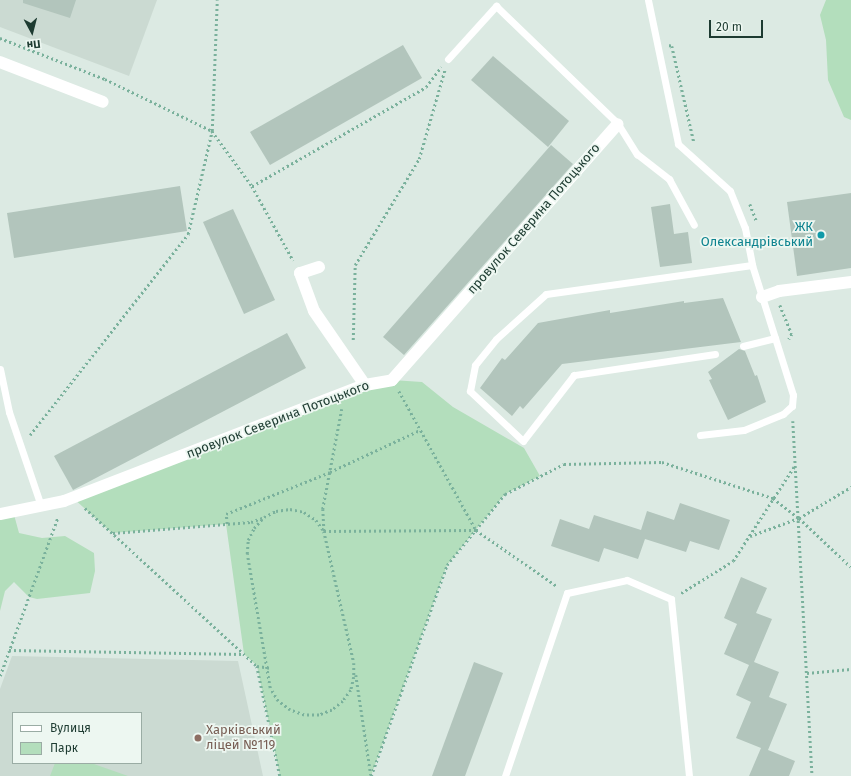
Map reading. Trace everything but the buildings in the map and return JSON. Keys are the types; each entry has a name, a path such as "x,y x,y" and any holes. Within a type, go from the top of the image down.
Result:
{"street":[{"path":"0,62 103,102"},
{"name":"провулок Северина Потоцького","path":"0,514 68,499 365,385 392,380 618,124"},
{"path":"319,267 300,273 314,311 365,385"},
{"path":"762,297 780,291 851,282"}],"lane":[{"path":"648,0 678,144 730,191 745,228 752,265 793,395 792,406 783,414 744,430 700,434"},
{"path":"448,59 496,6 618,124 637,154 669,179 694,225"},
{"path":"715,354 574,375 523,441 470,390 475,366 496,339 546,294 752,265"},
{"path":"743,346 775,338"},
{"path":"0,369 9,412 41,506"},
{"path":"505,776 567,593 627,580 671,599 689,776"}],"path":[{"path":"21,447 188,234 212,131 217,0"},
{"path":"0,38 105,79 212,131 252,186 300,273"},
{"path":"252,186 426,87 448,59"},
{"path":"353,368 355,265 419,159 448,59"},
{"path":"392,380 476,530 567,593"},
{"path":"346,393 323,509 324,531 354,663 371,776"},
{"path":"226,524 226,514 330,472 420,430"},
{"path":"371,776 447,565 505,494 564,464 662,462 773,498 799,518 851,567"},
{"path":"671,599 733,561 796,465"},
{"path":"750,536 799,518 851,487"},
{"path":"0,676 68,499 112,534 257,666 280,776"},
{"path":"112,534 251,522 276,511 290,509 304,512 316,520 324,531"},
{"path":"264,517 254,528 248,540 247,554 270,688 278,701 290,710 304,715 319,715 338,706 351,690 354,677 354,663"},
{"path":"799,518 812,776"},
{"path":"324,531 476,530"},
{"path":"9,650 244,654"},
{"path":"257,666 272,668"},
{"path":"807,673 851,669"}],"shaded area":[{"path":"0,0 157,0 129,76 0,27"},
{"name":"Харківський ліцей №119","path":"12,656 238,661 263,776 0,776 0,689"}],"green space":[{"path":"826,0 851,0 851,120 844,117 828,80 826,40 820,15"},
{"path":"392,380 422,382 453,407 524,448 540,476 505,494 447,565 371,776 280,776 257,666 244,654 226,524 112,533 73,498"},
{"path":"13,511 19,533 42,538 65,536 94,553 95,571 90,593 37,599 29,597 14,582 5,591 0,611 0,514"},
{"path":"55,764 94,764 128,776 50,776"}],"place":[{"name":"ЖК Олександрівський","path":"821,235"},
{"name":"Харківський ліцей №119","path":"198,738"}]}
